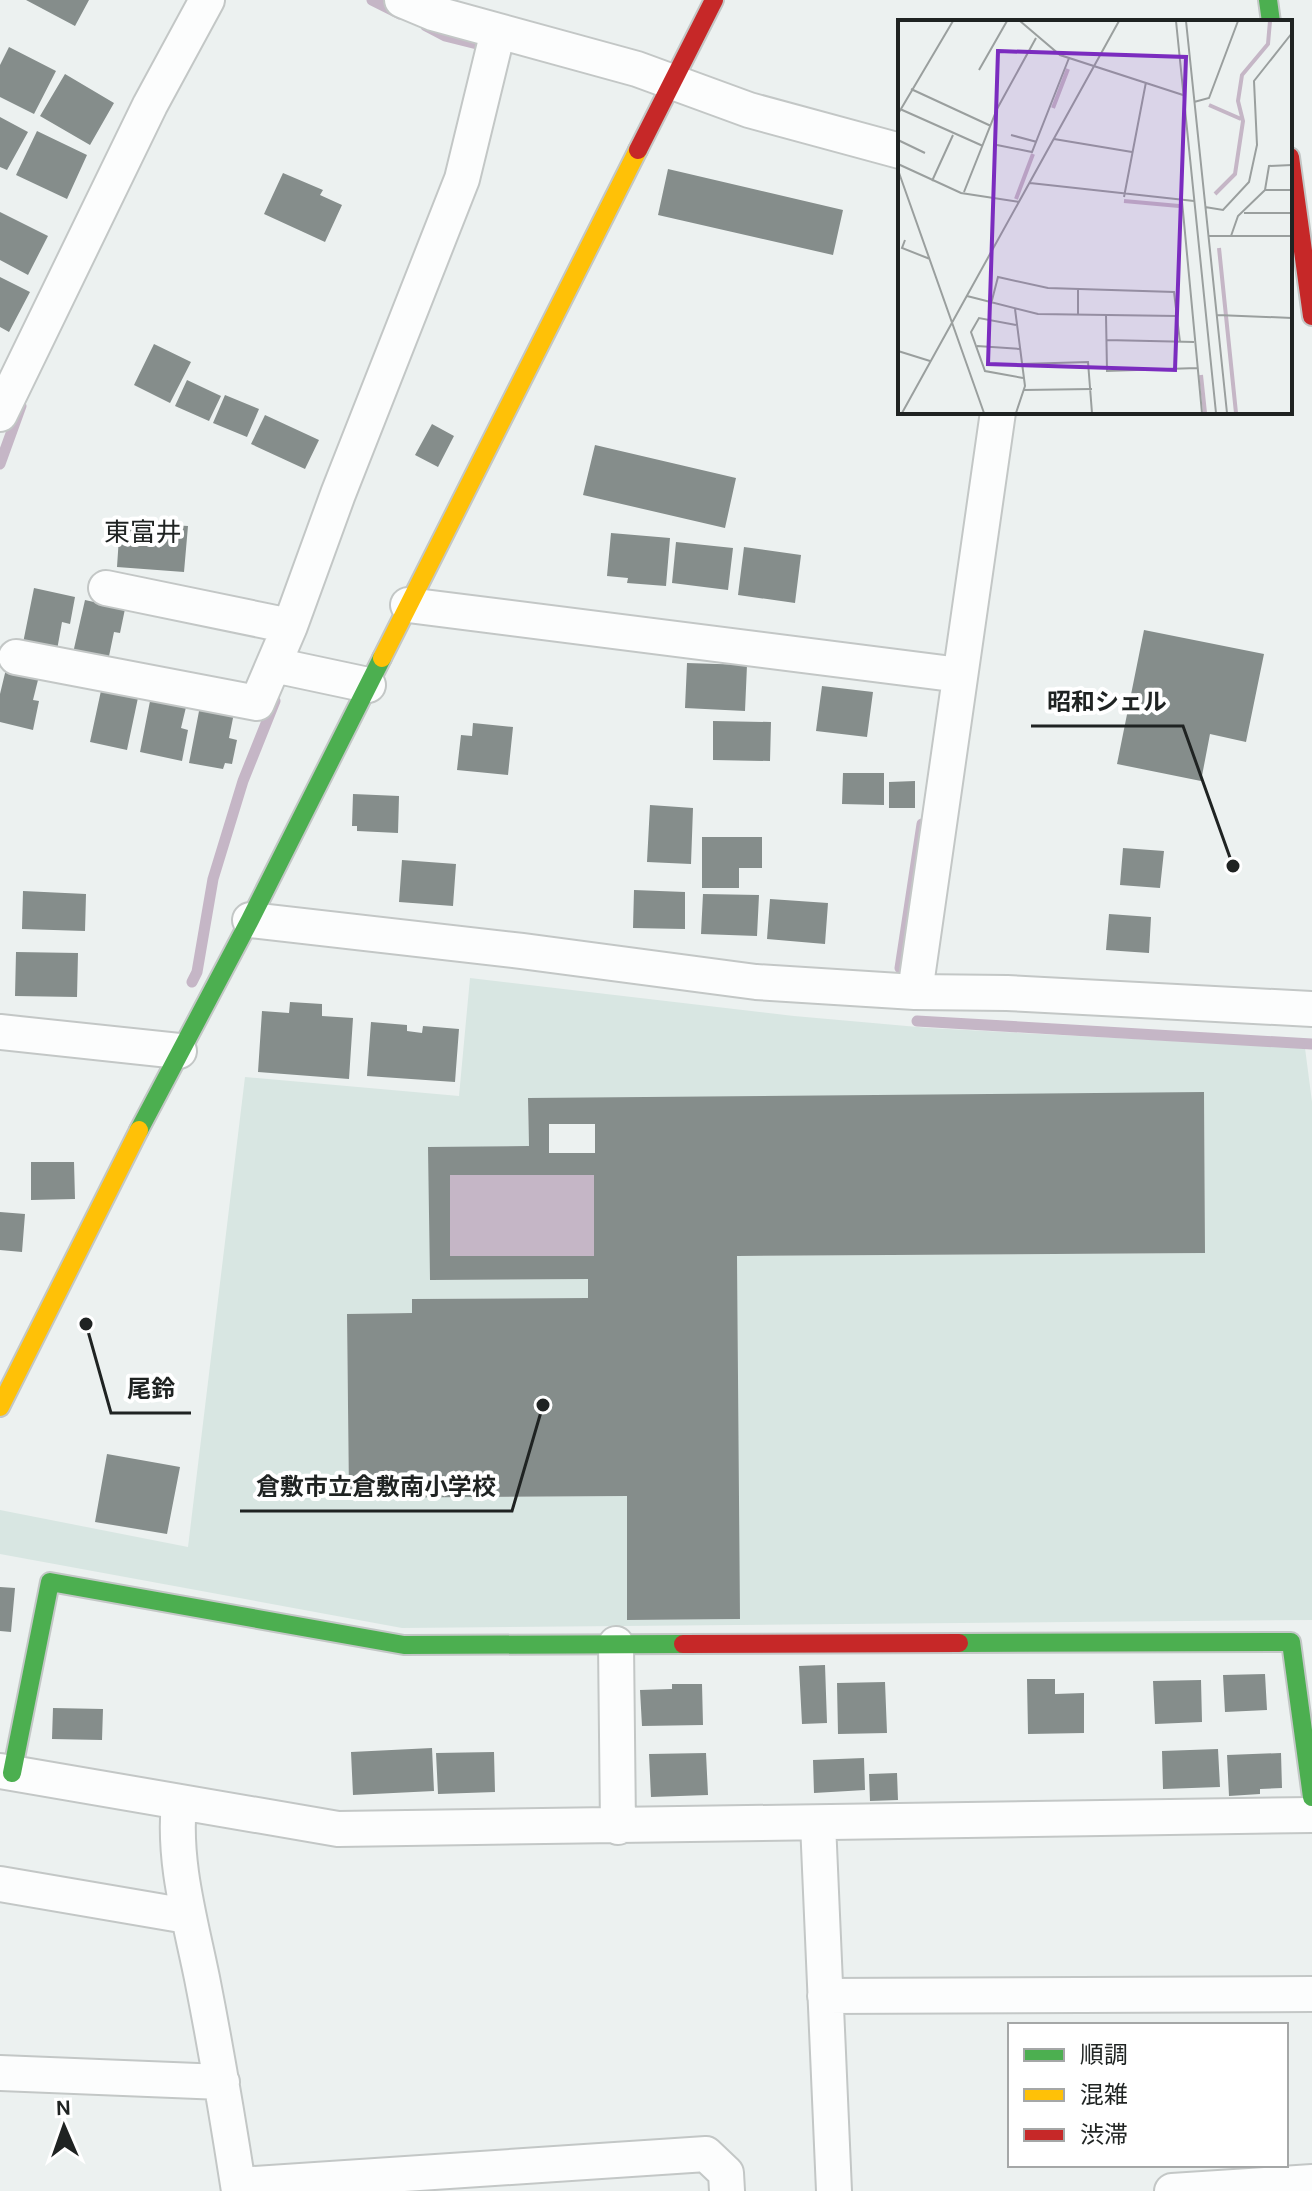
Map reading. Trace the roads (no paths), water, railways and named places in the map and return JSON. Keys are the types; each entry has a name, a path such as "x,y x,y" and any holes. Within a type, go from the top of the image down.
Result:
{"street":[{"path":"0,414 150,105 207,0"},
{"path":"402,0 495,43 637,69 749,110 898,150"},
{"path":"0,1407 577,276 670,83 714,0"},
{"path":"1268,0 1271,20"},
{"path":"16,657 257,703 285,668 290,626 338,494 462,179 495,43"},
{"path":"1292,187 1297,261 1312,316"},
{"path":"915,992 949,674 998,414"},
{"path":"106,588 290,626"},
{"path":"408,605 949,674"},
{"path":"285,668 368,685"},
{"path":"250,920 756,982 1312,1009"},
{"path":"0,1032 179,1051"},
{"path":"1312,1797 1291,1642 404,1645 50,1582 6,1772 338,1829 1312,1815"},
{"path":"616,1644 618,1827"},
{"path":"179,1802 176,1829 187,1916 222,2082 238,2188 706,2154 726,2173 727,2191"},
{"path":"818,1823 834,2191"},
{"path":"0,1884 187,1916"},
{"path":"825,1996 1312,1994"},
{"path":"0,2073 222,2082"},
{"path":"1172,2191 1312,2182"}],"waterway":[{"path":"372,0 400,14"},
{"path":"426,26 445,36 489,47"},
{"path":"0,464 21,406"},
{"path":"192,982 197,972 213,879 243,781 275,701"},
{"path":"900,968 922,824"},
{"path":"917,1021 1312,1044"}],"place":[{"name":"昭和シェル","path":"1233,866"},
{"name":"尾鈴","path":"86,1324"},
{"name":"倉敷市立倉敷南小学校","path":"543,1405"}],"district":[{"name":"東富井","path":"143,532"}]}
